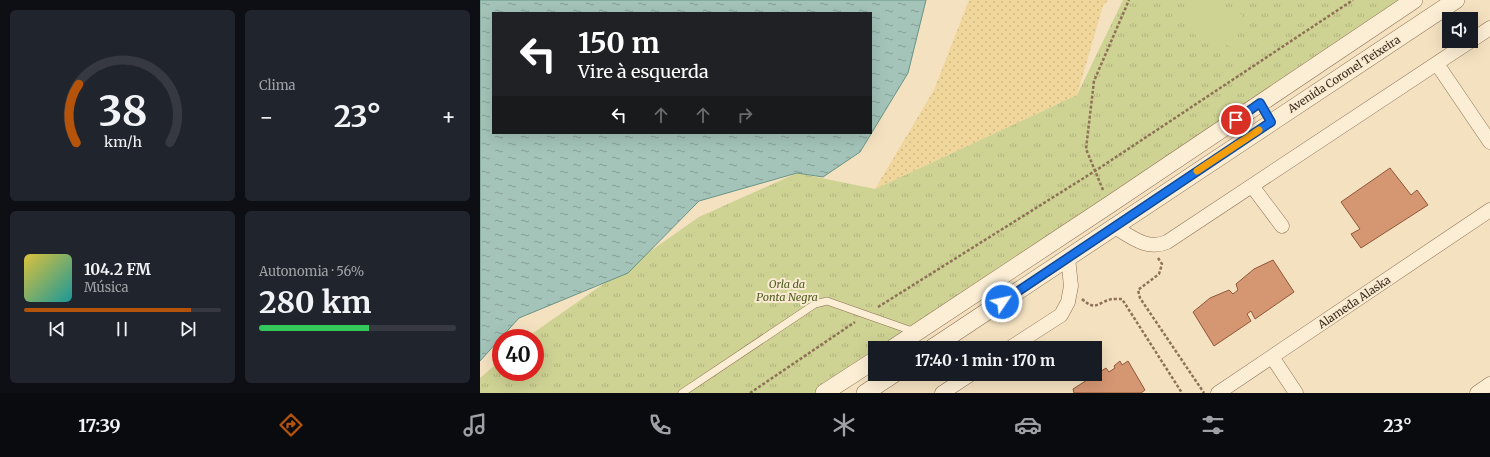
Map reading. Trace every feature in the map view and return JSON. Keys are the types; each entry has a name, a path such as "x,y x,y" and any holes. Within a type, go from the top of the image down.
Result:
{"street":[{"name":"Avenida Coronel Teixeira","path":"904,341 1414,0"},
{"name":"Avenida Coronel Teixeira","path":"942,341 1068,258 1113,226 1456,0"},
{"path":"1113,226 1136,240 1148,245 1160,245 1167,242 1490,28"},
{"path":"1437,64 1490,142"},
{"path":"1260,103 1271,122"},
{"path":"1252,186 1282,226"},
{"name":"Alameda Alaska","path":"1218,393 1490,210"},
{"path":"1021,341 1061,315 1068,302 1071,286 1068,258"},
{"path":"952,309 962,328"},
{"path":"1272,357 1296,393"},
{"path":"824,393 868,365"},
{"path":"865,393 883,381"},
{"path":"942,393 960,381"},
{"path":"1477,393 1490,384"}],"lane":[{"path":"682,393 815,304 827,301 917,332"}],"path":[{"path":"1109,205 1086,149 1094,81 1129,0"},
{"path":"750,393 867,314 1095,171 1353,0"},
{"path":"1148,245 1162,264 1159,274 1138,290 1140,298 1204,393"},
{"path":"1071,286 1080,291 1081,298 1087,304 1096,306 1111,299 1122,299 1182,393"}],"sand":[{"path":"969,0 1108,0 1103,6 1077,95 875,189 934,90"}],"green space":[{"name":"Orla da Ponta Negra","path":"1123,0 1411,0 896,341 868,341 868,360 817,393 480,393 480,378 492,368 492,381 544,381 544,329 539,329 699,217 797,173 875,189 1077,95"},
{"path":"1194,0 1200,0 1243,15 1232,47 1184,31"},
{"path":"1271,0 1296,0 1293,8"}],"water":[{"path":"480,0 926,0 908,73 872,132 872,12 492,12 492,134 871,134 860,152 823,177 797,173 699,201 628,273 519,318 509,329 492,329 492,348 480,361"}],"building":[{"path":"1390,168 1411,195 1417,190 1428,205 1361,248 1351,234 1360,229 1341,202"},
{"path":"1273,260 1294,292 1255,319 1251,311 1247,314 1251,321 1214,346 1193,312 1210,298 1229,290 1233,294 1238,290 1236,284 1254,269"},
{"path":"1120,361 1122,365 1128,361 1145,390 1141,393 1074,393 1073,389 1086,381 1102,381 1102,371 1106,368 1109,372 1115,368 1114,366"}],"slow traffic":[{"path":"1197,171 1259,130"}],"route":[{"path":"1002,302 1113,226 1271,122 1260,103 1236,120"}]}
